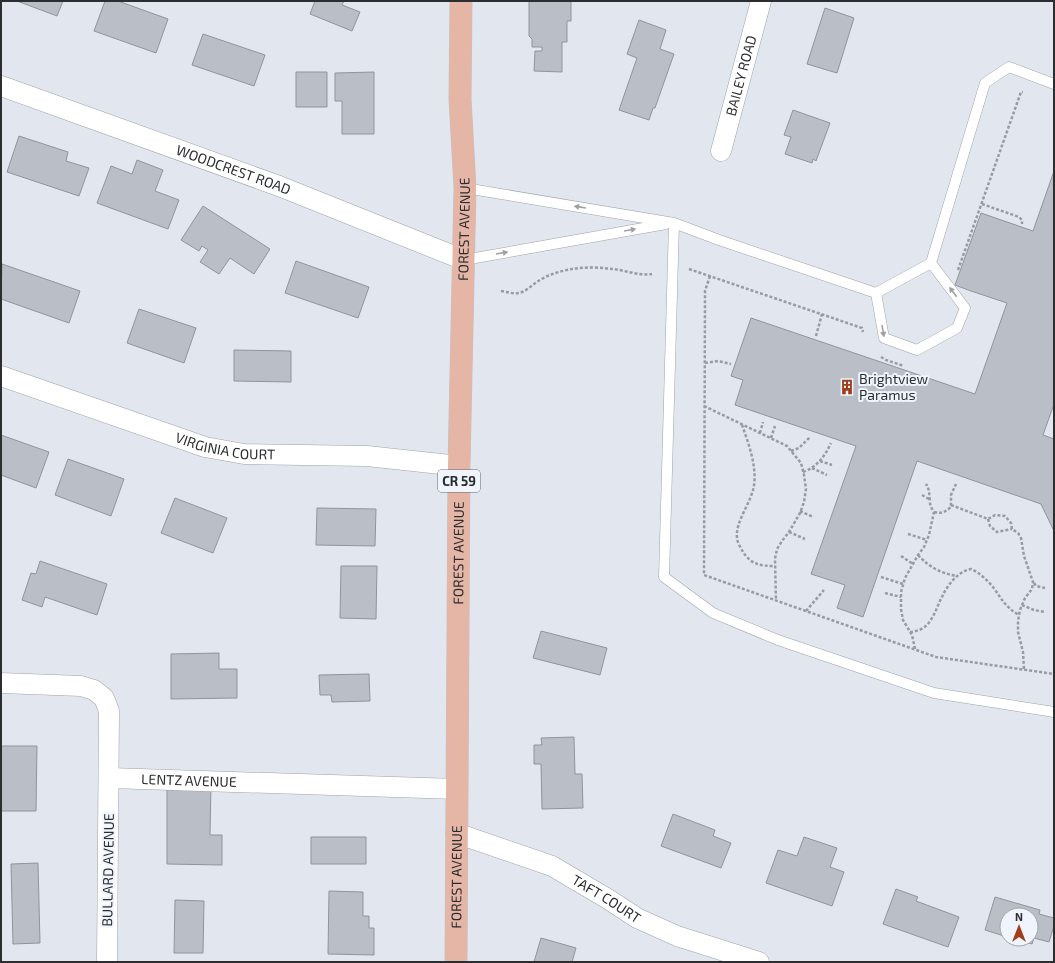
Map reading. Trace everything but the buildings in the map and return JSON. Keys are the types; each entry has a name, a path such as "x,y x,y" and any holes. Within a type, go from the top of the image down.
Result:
{"main road":[{"name":"FOREST AVENUE","path":"456,962 459,466 465,188 460,99 460,1"}],"street":[{"name":"BAILEY ROAD","path":"721,151 761,1"},
{"name":"WOODCREST ROAD","path":"1,86 278,186 464,260"},
{"name":"VIRGINIA COURT","path":"1,376 205,447 220,450 244,454 367,456 459,466"},
{"path":"1,683 80,686 94,690 104,698 109,711 109,778"},
{"name":"LENTZ AVENUE","path":"109,778 457,789"},
{"name":"BULLARD AVENUE","path":"107,962 109,778"},
{"name":"TAFT COURT","path":"456,832 552,866 637,918 677,936 759,962"}],"lane":[{"path":"465,188 674,222 719,240 876,293 931,262 985,83 1009,67 1054,84"},
{"path":"464,260 674,222"},
{"path":"674,222 664,577 713,613 778,640 934,693 1054,712"},
{"path":"876,293 884,338 917,350 957,328 965,308 931,262"}],"path":[{"path":"957,274 1021,92 1028,94"},
{"path":"982,204 1020,217 1022,224"},
{"path":"683,267 862,328 864,334"},
{"path":"501,291 520,293 554,273 574,269 612,269 636,274 652,274"},
{"path":"710,276 705,291 704,575 936,657 1054,674"},
{"path":"816,336 822,314"},
{"path":"879,356 894,363 909,366"},
{"path":"704,363 718,361 730,364"},
{"path":"704,406 788,446 801,463 806,489 804,502 789,532 777,549 775,559 776,601"},
{"path":"760,433 763,422"},
{"path":"742,424 751,455 755,484 752,495 738,527 737,538 742,550 749,560 760,566 775,566"},
{"path":"771,438 775,426"},
{"path":"792,451 799,448 810,437"},
{"path":"803,472 812,468 820,461 831,443"},
{"path":"820,461 832,465"},
{"path":"812,468 827,475"},
{"path":"915,650 912,635 903,620 901,609 901,592 905,578 927,540 934,512 930,504 926,484"},
{"path":"934,512 946,512 951,507 951,495 956,484"},
{"path":"922,495 930,499"},
{"path":"951,505 988,519"},
{"path":"800,511 813,517"},
{"path":"988,519 995,515 1005,516 1011,523 1012,529"},
{"path":"988,519 990,526 997,532 1012,529 1018,533 1021,538 1024,556 1033,582 1036,586 1045,588"},
{"path":"789,532 805,539"},
{"path":"908,534 927,540"},
{"path":"918,555 930,566 939,571 957,576"},
{"path":"901,556 913,564"},
{"path":"910,632 920,630 932,618 943,593 957,576 971,568 978,572 994,588 1004,604 1019,615"},
{"path":"881,577 903,584"},
{"path":"1024,670 1023,652 1018,632 1019,615 1025,598 1032,589 1033,582"},
{"path":"806,611 824,590"},
{"path":"885,593 901,598"},
{"path":"1022,605 1034,610 1045,612"}],"place":[{"name":"Brightview Paramus","path":"847,387"}]}
